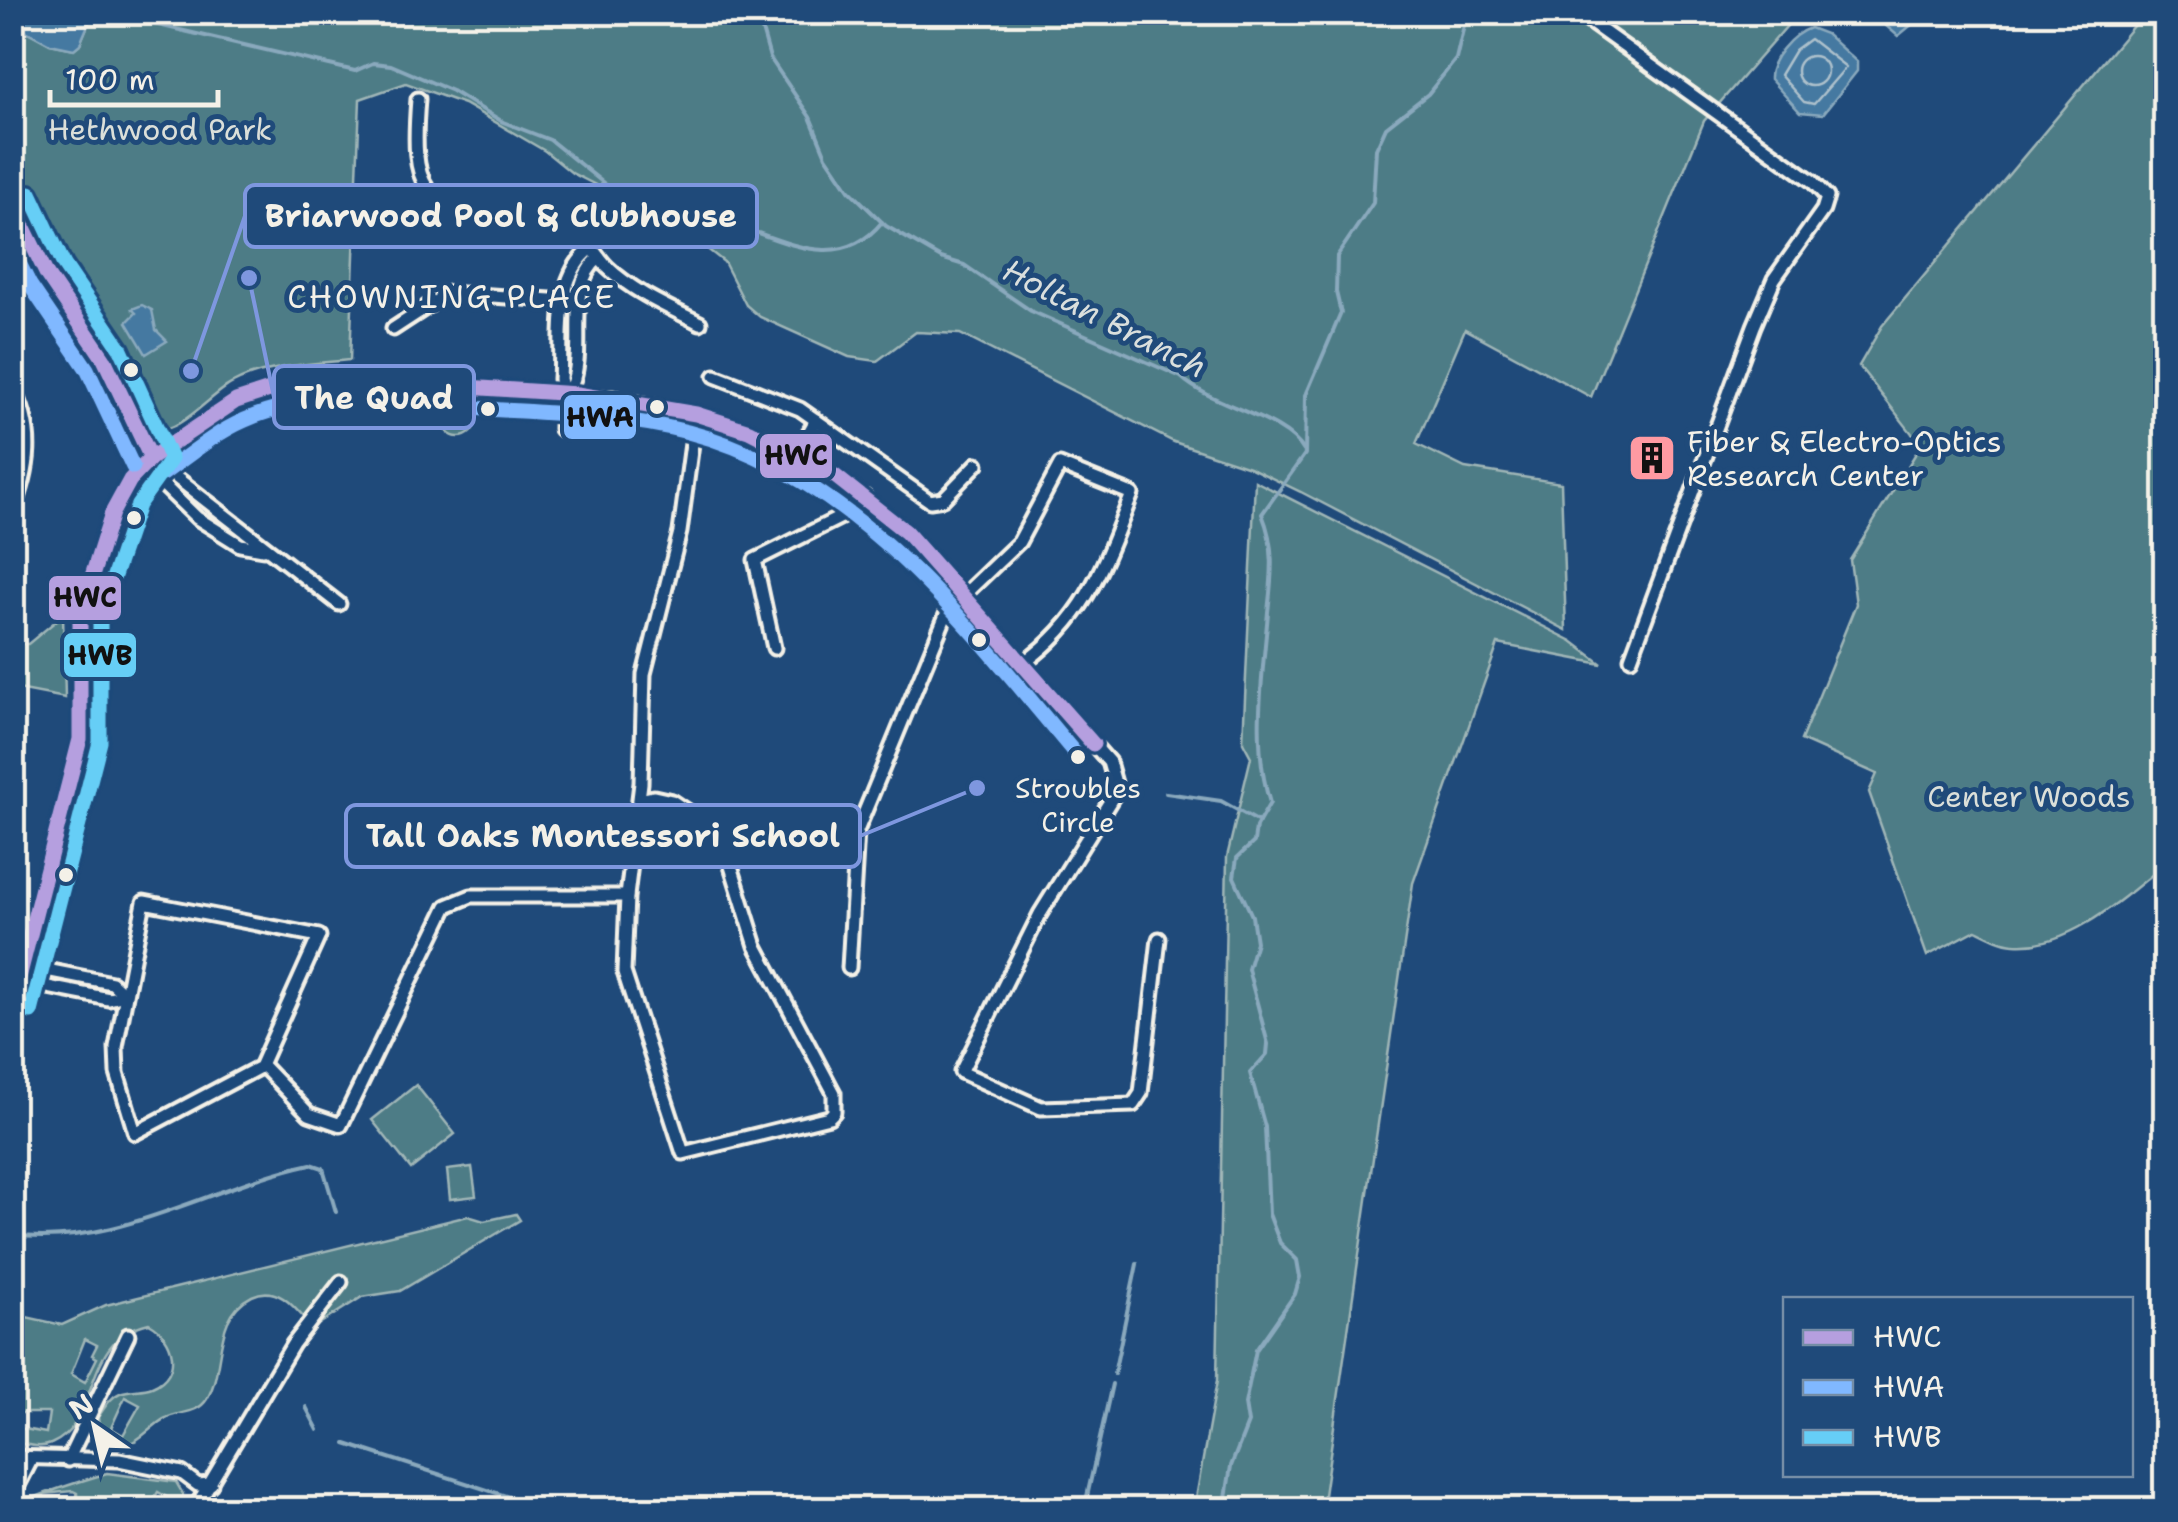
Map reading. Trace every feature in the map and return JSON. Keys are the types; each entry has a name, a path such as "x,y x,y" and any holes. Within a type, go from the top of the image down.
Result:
{"street":[{"path":"1576,12 1812,181 1826,198 1822,210 1774,279 1760,310 1685,503 1631,658"},
{"path":"418,99 414,158 418,174 440,200 466,210 550,214 571,224 596,253 646,296 700,323"},
{"path":"12,202 47,275 104,360 151,458 172,471 196,497 249,532 263,549 338,604"},
{"path":"560,429 569,273 596,253"},
{"path":"564,393 574,380 582,282 596,253"},
{"path":"392,329 448,293 580,302"},
{"path":"715,376 800,409 930,501 943,498 977,464"},
{"path":"12,1007 16,964 80,739 80,614 120,494 151,458 236,402 285,385 358,380 564,393 696,414 749,431 797,454 865,497 906,532 963,592 1109,762 1116,790 1040,914 961,1072 1041,1108 1133,1105 1141,1093 1159,939"},
{"path":"12,386 24,413 29,448 24,486 12,514"},
{"path":"640,800 654,797 672,801 720,834 756,946 834,1093 836,1104 829,1117 683,1154 625,980 626,896 640,800 644,674 680,532 696,414"},
{"path":"797,454 816,420"},
{"path":"849,968 856,831 948,610 1019,542 1060,465 1132,494 1088,600 1052,643 1024,663"},
{"path":"774,648 755,560 847,514 865,497"},
{"path":"262,1064 309,1114 341,1124 447,906 471,896 626,896"},
{"path":"144,902 319,936 262,1064 135,1133 116,1066 125,995 144,902"},
{"path":"16,964 112,984 125,995"},
{"path":"14,980 108,999 125,995"},
{"path":"194,1510 293,1344 341,1282"},
{"path":"68,1460 128,1336"},
{"path":"12,1458 119,1460 182,1474 198,1485 212,1484"},
{"path":"12,1496 31,1460"}],"green space":[{"name":"Hethwood Park","path":"93,13 1820,13 1794,18 1704,121 1591,397 1465,329 1416,444 1465,468 1561,483 1566,630 1301,492 1249,467 1174,442 960,334 916,332 877,361 849,357 760,317 746,305 724,262 665,220 572,173 545,151 464,104 406,83 360,99 350,360 260,372 224,388 172,427 152,429 117,356 56,269 13,178 13,24 50,44 74,49"},
{"name":"Center Woods","path":"2144,13 2166,13 2165,864 2096,918 2055,938 2014,944 1976,930 1927,956 1869,792 1877,774 1801,740 1856,604 1850,560 1921,445 1859,366 1882,326"},
{"path":"459,405 470,410 475,421 470,432 459,437 448,432 443,421 448,410"},
{"path":"1255,481 1572,641 1602,664 1498,644 1413,883 1322,1509 1194,1509 1217,1381 1227,857 1251,757 1243,742"},
{"path":"63,615 65,698 13,688 13,644 28,644"},
{"path":"416,1085 455,1134 411,1169 372,1120"},
{"path":"472,1167 476,1196 450,1199 447,1170"},
{"path":"516,1214 520,1220 400,1291 362,1297 319,1324 309,1324 277,1295 252,1296 239,1305 225,1329 213,1386 203,1404 166,1418 138,1439 121,1445 100,1436 98,1417 116,1395 162,1381 172,1364 169,1346 158,1329 149,1323 127,1332 111,1346 78,1418 67,1433 47,1445 13,1442 13,1427 46,1433 49,1413 14,1413 13,1421 13,1314 62,1325 106,1305 468,1216 484,1221","holes":["85,1339 97,1345 92,1355 97,1358 85,1382 71,1374","125,1397 140,1405 123,1435 111,1428"]},
{"path":"107,1473 176,1482 183,1494 177,1510 164,1509 170,1499 158,1492 147,1510 77,1509 77,1493 73,1491 44,1494 44,1507 55,1509 13,1509 12,1496 22,1503 53,1490"}],"water":[{"path":"12,13 93,13 74,49 50,44 13,24"},
{"path":"1871,13 1926,13 1898,36"},
{"path":"1810,28 1826,34 1857,62 1857,71 1823,114 1800,112 1770,79 1773,64 1783,49"},
{"path":"142,305 152,310 156,330 167,341 146,354 127,322 136,313 132,309"}],"waterway":[{"path":"124,12 137,20 355,71 373,63 391,65 452,91 503,122 550,140 606,185 676,220 719,223"},
{"name":"Holtan Branch","path":"757,12 770,58 810,117 826,156 849,190 886,226 941,258 964,265 1031,311 1181,377 1211,396 1281,429 1304,451"},
{"path":"1224,1510 1231,1466 1248,1423 1245,1404 1256,1350 1295,1294 1300,1277 1297,1260 1280,1243 1269,1214 1265,1127 1250,1073 1267,1054 1268,1044 1248,969 1256,942 1252,916 1234,877 1237,858 1254,842 1256,827 1270,803 1260,733 1272,562 1262,514 1305,454 1306,395 1341,313 1336,292 1337,256 1373,203 1376,149 1386,127 1428,94 1456,59 1465,21 1484,22 1502,12"},
{"path":"758,233 808,248 840,249 869,236 882,222"},
{"path":"1166,793 1221,801 1259,822"},
{"path":"13,1235 89,1233 311,1164 323,1168 336,1212"},
{"path":"1114,1374 1137,1264"},
{"path":"1084,1510 1112,1384"},
{"path":"306,1407 318,1430"},
{"path":"346,1444 549,1510"}],"transit line":[{"name":"HWB","path":"30,193 64,265 121,349 171,459 138,505 100,617 100,742 31,1012"},
{"name":"HWC","path":"12,203 47,275 104,359 151,458"},
{"name":"HWA","path":"12,249 30,285 87,369 133,467"},
{"name":"HWC","path":"12,1005 80,739 80,614 112,513 130,480 151,458 236,401 285,385 358,380 577,394 696,414 749,431 835,476 906,532 1093,744"},
{"name":"HWA","path":"163,474 245,420 272,410 328,401 385,401 580,415 688,432 749,453 806,483 858,520 952,610 1078,757"}],"place":[{"name":"The Quad","path":"249,278"},
{"name":"Briarwood Pool & Clubhouse","path":"191,371"},
{"name":"Fiber & Electro-Optics Research Center","path":"1652,458"},
{"name":"Stroubles Circle","path":"1078,757"},
{"name":"Tall Oaks Montessori School","path":"977,788"}],"district":[{"name":"CHOWNING PLACE","path":"452,296"}]}
